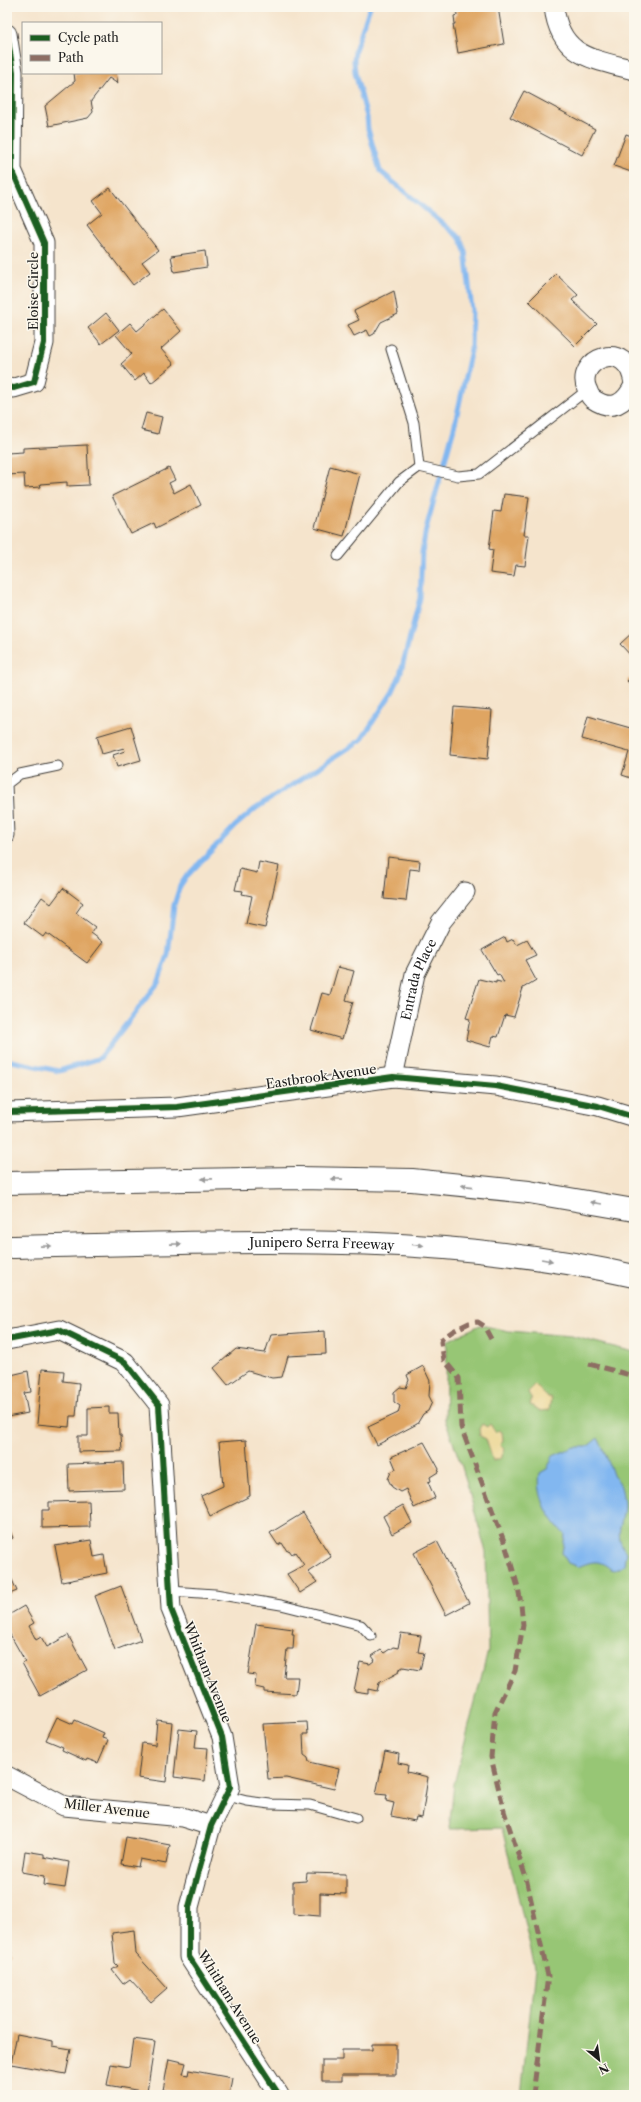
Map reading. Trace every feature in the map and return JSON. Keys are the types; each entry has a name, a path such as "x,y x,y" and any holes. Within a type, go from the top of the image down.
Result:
{"highway":[{"path":"7,1183 298,1178 412,1180 529,1192 634,1210"},
{"name":"Junipero Serra Freeway","path":"7,1247 303,1241 409,1245 515,1254 634,1276"}],"street":[{"path":"554,7 559,31 567,44 588,57 634,70"},
{"name":"Eloise Circle","path":"7,34 13,72 12,170 44,243 44,343 34,382 14,388 7,387"},
{"path":"610,356 623,360 634,378 628,397 616,405 602,404 590,396 585,384 587,370 596,360 610,356"},
{"name":"Entrada Place","path":"393,1077 415,974 441,922 465,892"},
{"name":"Eastbrook Avenue","path":"7,1112 177,1107 393,1077 496,1086 598,1106 634,1117"},
{"name":"Whitham Avenue","path":"7,1340 59,1330 125,1362 159,1405 170,1609 222,1737 230,1787 227,1796 211,1826 189,1908 189,1957 279,2095"},
{"name":"Miller Avenue","path":"7,1776 64,1806 182,1816 211,1826"}],"lane":[{"path":"391,349 414,423 419,467"},
{"path":"338,556 399,482 419,467 458,476 479,474 587,390"},
{"path":"7,841 9,835 7,784 20,774 58,766"},
{"path":"170,1591 215,1594 280,1605 361,1625 371,1636"},
{"path":"227,1796 247,1801 270,1804 310,1805 356,1818"}],"green space":[{"path":"480,1325 509,1331 571,1336 634,1352 634,2095 521,2095 535,1968 502,1828 449,1829 454,1784 488,1651 486,1552 462,1467 445,1420 447,1341"}],"sand":[{"path":"535,1385 546,1396 551,1398 549,1410 541,1411 530,1405 532,1400 528,1392"},
{"path":"482,1424 487,1427 490,1424 496,1433 499,1430 502,1432 503,1440 500,1445 505,1450 501,1458 493,1461 486,1439 480,1436 479,1429"}],"water":[{"path":"598,1438 613,1476 620,1484 624,1500 619,1535 622,1546 626,1552 624,1565 613,1570 598,1562 578,1567 568,1563 562,1553 565,1535 554,1522 545,1507 539,1482 540,1473 547,1469 553,1456 574,1447 587,1447"}],"building":[{"path":"456,7 485,7 485,9 498,7 504,44 458,53 453,24 455,24 454,16 457,15"},
{"path":"74,74 116,74 118,84 109,78 91,101 93,112 88,118 49,126 45,106 75,81"},
{"path":"524,91 595,129 582,155 510,117"},
{"path":"626,134 634,137 634,173 614,166"},
{"path":"110,188 158,250 142,262 150,272 133,285 87,225 102,213 93,201"},
{"path":"205,251 207,267 174,272 171,256"},
{"path":"556,274 578,295 572,300 597,324 575,346 529,301"},
{"path":"394,291 398,314 381,322 374,334 370,336 367,330 354,336 348,325 359,320 354,311"},
{"path":"163,309 181,331 161,349 174,364 151,383 144,373 135,381 121,364 132,354 116,335 130,323 137,331"},
{"path":"106,313 119,330 101,344 88,328"},
{"path":"146,413 162,417 158,434 141,430"},
{"path":"87,445 89,485 67,486 67,482 40,484 41,487 25,488 24,474 7,475 7,453 23,452 23,448"},
{"path":"330,466 360,474 344,536 314,528"},
{"path":"169,468 175,480 169,483 174,493 191,484 201,505 156,528 154,523 131,534 112,496"},
{"path":"504,494 529,497 524,535 529,535 525,566 516,565 514,576 490,573 493,550 489,549 494,511 501,512"},
{"path":"634,631 634,659 620,644"},
{"path":"634,674 634,688 627,681"},
{"path":"454,707 492,710 488,759 450,755"},
{"path":"588,716 634,729 634,779 622,775 629,752 582,739"},
{"path":"131,726 141,760 117,767 113,755 125,751 124,748 102,754 97,736"},
{"path":"388,857 420,861 419,870 410,869 406,901 384,899"},
{"path":"259,862 279,866 265,928 246,924 252,896 242,894 243,891 235,890 240,869 257,873"},
{"path":"63,888 83,903 76,913 95,927 91,933 103,942 87,963 46,933 43,937 24,923 42,897 51,904"},
{"path":"505,937 507,942 513,939 517,945 527,940 536,955 525,960 536,980 523,988 514,1017 505,1015 498,1037 493,1036 490,1047 466,1040 470,1019 466,1018 479,979 496,983 496,981 504,983 499,974 497,975 482,950"},
{"path":"338,967 354,971 346,1000 353,1002 342,1039 311,1030 322,993 330,995"},
{"path":"325,1331 326,1354 288,1356 282,1377 272,1378 248,1371 228,1385 214,1368 236,1349 265,1353 271,1335"},
{"path":"423,1366 430,1381 429,1396 432,1402 428,1411 423,1414 417,1424 377,1445 368,1427 398,1413 400,1406 394,1402 394,1392 400,1387 406,1388 409,1380 407,1375"},
{"path":"42,1369 64,1371 63,1381 79,1383 76,1416 70,1416 69,1427 37,1424"},
{"path":"28,1371 31,1392 24,1393 28,1413 7,1417 7,1376"},
{"path":"109,1407 109,1413 118,1413 119,1435 121,1435 122,1451 78,1452 78,1436 88,1436 88,1408"},
{"path":"246,1440 250,1496 210,1516 201,1496 223,1486 219,1442"},
{"path":"424,1442 439,1469 438,1472 430,1477 431,1481 428,1482 435,1498 414,1508 406,1489 400,1492 392,1487 388,1479 391,1472 396,1469 391,1457"},
{"path":"123,1462 124,1489 69,1491 68,1464"},
{"path":"89,1501 90,1527 42,1528 42,1510 49,1510 49,1502"},
{"path":"403,1505 412,1523 392,1534 383,1516"},
{"path":"303,1513 331,1557 308,1572 317,1582 300,1593 287,1574 304,1565 295,1552 292,1554 289,1550 287,1551 282,1543 278,1545 270,1533"},
{"path":"7,1524 13,1538 7,1541"},
{"path":"91,1540 94,1557 104,1555 107,1573 62,1582 55,1546"},
{"path":"437,1541 469,1603 446,1615 414,1553"},
{"path":"9,1573 17,1591 7,1595 7,1574"},
{"path":"121,1586 141,1640 115,1650 95,1596"},
{"path":"24,1606 34,1623 29,1626 36,1640 41,1637 47,1647 68,1635 87,1670 40,1696 22,1663 25,1661 7,1629 7,1616"},
{"path":"256,1624 293,1629 293,1649 287,1649 284,1677 298,1677 296,1694 264,1692 264,1689 255,1687 256,1675 248,1674"},
{"path":"401,1633 421,1636 418,1652 424,1653 420,1670 403,1667 398,1670 399,1672 379,1683 377,1691 368,1689 368,1693 354,1691 360,1662 370,1664 375,1660 372,1656 381,1650 384,1653 393,1647 398,1648"},
{"path":"57,1717 73,1724 75,1720 104,1733 102,1738 108,1740 98,1763 87,1759 86,1761 62,1750 63,1747 46,1740"},
{"path":"157,1720 172,1722 166,1782 138,1778 142,1743 155,1745"},
{"path":"307,1722 308,1734 303,1734 304,1755 308,1758 309,1762 339,1769 334,1789 286,1778 268,1779 263,1724"},
{"path":"179,1729 197,1731 195,1747 208,1748 205,1781 174,1777"},
{"path":"385,1751 399,1754 398,1763 408,1765 407,1772 428,1777 422,1818 416,1817 415,1821 391,1816 394,1803 386,1801 387,1795 376,1794"},
{"path":"126,1837 170,1845 166,1864 140,1859 138,1867 121,1864"},
{"path":"25,1851 44,1854 44,1857 69,1862 65,1888 44,1885 45,1876 22,1872"},
{"path":"307,1873 346,1874 346,1894 320,1893 320,1916 293,1914 293,1882 306,1881"},
{"path":"134,1930 136,1954 167,1988 151,2002 130,1979 123,1984 112,1970 118,1966 115,1963 112,1933"},
{"path":"7,1947 12,1952 7,1958"},
{"path":"17,2034 53,2041 53,2046 71,2049 66,2074 11,2064"},
{"path":"133,2039 155,2042 147,2092 107,2085 111,2064 129,2067"},
{"path":"372,2044 396,2044 396,2075 342,2075 342,2081 322,2081 322,2060 342,2060 342,2050 372,2050"},
{"path":"169,2059 186,2063 183,2074 188,2075 189,2070 232,2078 229,2095 181,2095 178,2094 179,2092 163,2090"}],"waterway":[{"path":"7,1060 59,1071 100,1058 158,983 168,955 174,905 180,886 186,877 235,826 255,809 361,740 393,691 400,675 420,598 422,552 426,529 455,424 471,349 472,310 465,251 460,238 380,171 368,129 367,117 355,73 354,61 355,50 370,7"}],"marked path":[{"path":"491,1339 484,1326 478,1322 469,1323 453,1331 442,1339 441,1342 444,1360 459,1378 461,1427 505,1544 518,1587 521,1604 523,1625 515,1671 495,1712 491,1757 504,1811 526,1878 548,1976 533,2095"},
{"path":"589,1364 634,1376"}],"cycle path":[{"path":"7,34 13,72 12,170 44,243 44,343 34,382 14,388 7,387"},
{"path":"7,1112 177,1107 393,1077 496,1086 598,1106 634,1117"},
{"path":"7,1340 59,1330 125,1362 159,1405 171,1609 222,1737 230,1787 211,1826 189,1907 189,1957 279,2095"}]}
